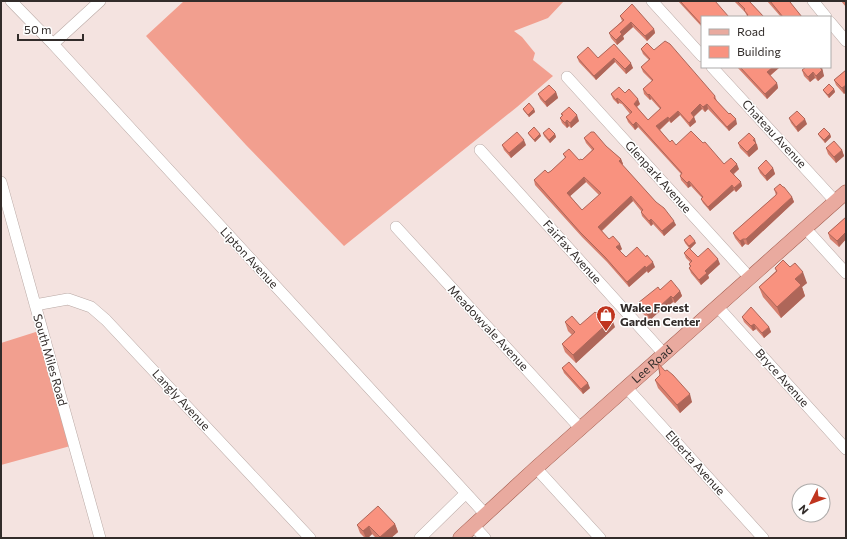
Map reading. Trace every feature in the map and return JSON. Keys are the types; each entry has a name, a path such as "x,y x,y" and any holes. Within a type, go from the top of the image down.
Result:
{"main road":[{"name":"Lee Road","path":"460,538 486,516 580,428 846,192"}],"street":[{"name":"Lipton Avenue","path":"11,1 53,44 486,516"},
{"path":"53,44 100,1"},
{"path":"652,1 701,55"},
{"path":"813,1 825,16"},
{"path":"831,23 846,41"},
{"name":"Chateau Avenue","path":"713,68 835,201"},
{"name":"Glenpark Avenue","path":"567,77 750,278"},
{"name":"Fairfax Avenue","path":"480,150 664,354"},
{"name":"South Miles Road","path":"1,182 100,538"},
{"name":"Meadowvale Avenue","path":"396,227 580,428"},
{"path":"805,228 846,273"},
{"name":"Langly Avenue","path":"35,305 68,299 92,307 106,320 310,538"},
{"name":"Bryce Avenue","path":"717,306 846,449"},
{"name":"Elberta Avenue","path":"626,387 763,538"},
{"path":"536,468 600,538"},
{"path":"420,538 465,494"},
{"path":"474,526 485,538"}],"shaded area":[{"path":"184,1 564,1 548,18 514,31 522,37 535,53 533,60 553,76 517,107 344,246 246,145 146,36"},
{"path":"42,330 74,445 1,465 1,343"}],"building":[{"path":"680,1 715,1 728,16 701,16 701,24"},
{"path":"737,1 749,1 763,16 747,16 748,15 744,10 745,9"},
{"path":"770,1 790,1 801,16 782,16"},
{"path":"632,4 654,29 645,36 631,22 620,32 622,34 616,40 609,33 624,20 620,16"},
{"path":"665,41 670,44 715,96 714,98 729,114 730,113 736,119 727,127 707,104 703,107 700,104 691,113 694,117 689,123 678,111 669,119 668,117 656,126 670,142 672,140 676,145 691,131 703,143 705,142 724,164 731,158 737,164 730,171 741,182 734,188 732,185 708,207 701,199 703,197 689,181 687,183 680,176 682,173 636,122 633,125 626,117 632,112 620,100 617,98 616,100 611,94 619,87 625,93 629,89 638,99 634,104 648,120 661,108 643,89 653,80 641,67 650,59 641,49 647,43 654,50"},
{"path":"614,44 631,63 625,69 614,58 594,76 577,57 588,47 598,58"},
{"path":"741,68 772,68 767,72 777,83 765,94"},
{"path":"805,68 820,68 822,70 816,76 813,72 808,77 802,70"},
{"path":"846,70 846,85 842,88 834,80"},
{"path":"829,84 834,89 828,95 823,90"},
{"path":"549,85 556,92 545,102 538,94"},
{"path":"529,103 534,109 528,115 523,109"},
{"path":"569,107 577,115 570,123 567,120 565,123 560,118 563,115 561,114"},
{"path":"797,111 805,119 796,127 789,118"},
{"path":"534,127 540,134 534,140 528,133"},
{"path":"549,128 555,134 549,140 543,133"},
{"path":"824,128 830,134 824,140 818,134"},
{"path":"517,132 524,140 509,153 502,145"},
{"path":"591,132 594,132 606,146 621,159 619,161 656,202 664,208 674,221 662,231 651,219 649,221 641,212 643,210 631,196 598,227 609,239 613,236 620,244 616,247 626,257 637,247 653,262 646,268 645,266 627,282 534,180 545,170 548,173 551,171 566,157 563,154 569,149 579,160 582,160 594,149 584,138","holes":["584,177 601,193 582,210 567,193"]},
{"path":"749,133 755,139 753,140 756,143 747,152 738,143"},
{"path":"834,141 842,150 834,157 826,148"},
{"path":"766,160 773,168 765,176 758,168"},
{"path":"780,184 792,197 746,239 740,241 733,233 776,195 777,193 774,189"},
{"path":"846,217 846,232 837,241 828,233"},
{"path":"690,235 695,241 689,246 684,240"},
{"path":"689,248 698,257 708,248 718,259 705,271 707,273 699,280 689,268 691,266 689,264 692,261 684,253"},
{"path":"783,260 790,267 795,263 803,272 795,279 801,285 777,307 759,287 777,271 775,268"},
{"path":"671,280 680,291 673,298 671,296 659,307 658,305 648,315 638,303 658,287 660,290"},
{"path":"751,307 769,327 762,333 754,324 751,326 742,317"},
{"path":"602,308 612,319 573,355 562,344 575,332 565,322 572,316 580,325"},
{"path":"569,362 588,383 581,389 562,368"},
{"path":"658,363 665,371 667,370 673,375 690,394 677,405 655,380 660,375"},
{"path":"378,506 395,524 380,537 369,526 363,531 357,525"}],"place":[{"name":"Wake Forest Garden Center","path":"606,332"}]}
